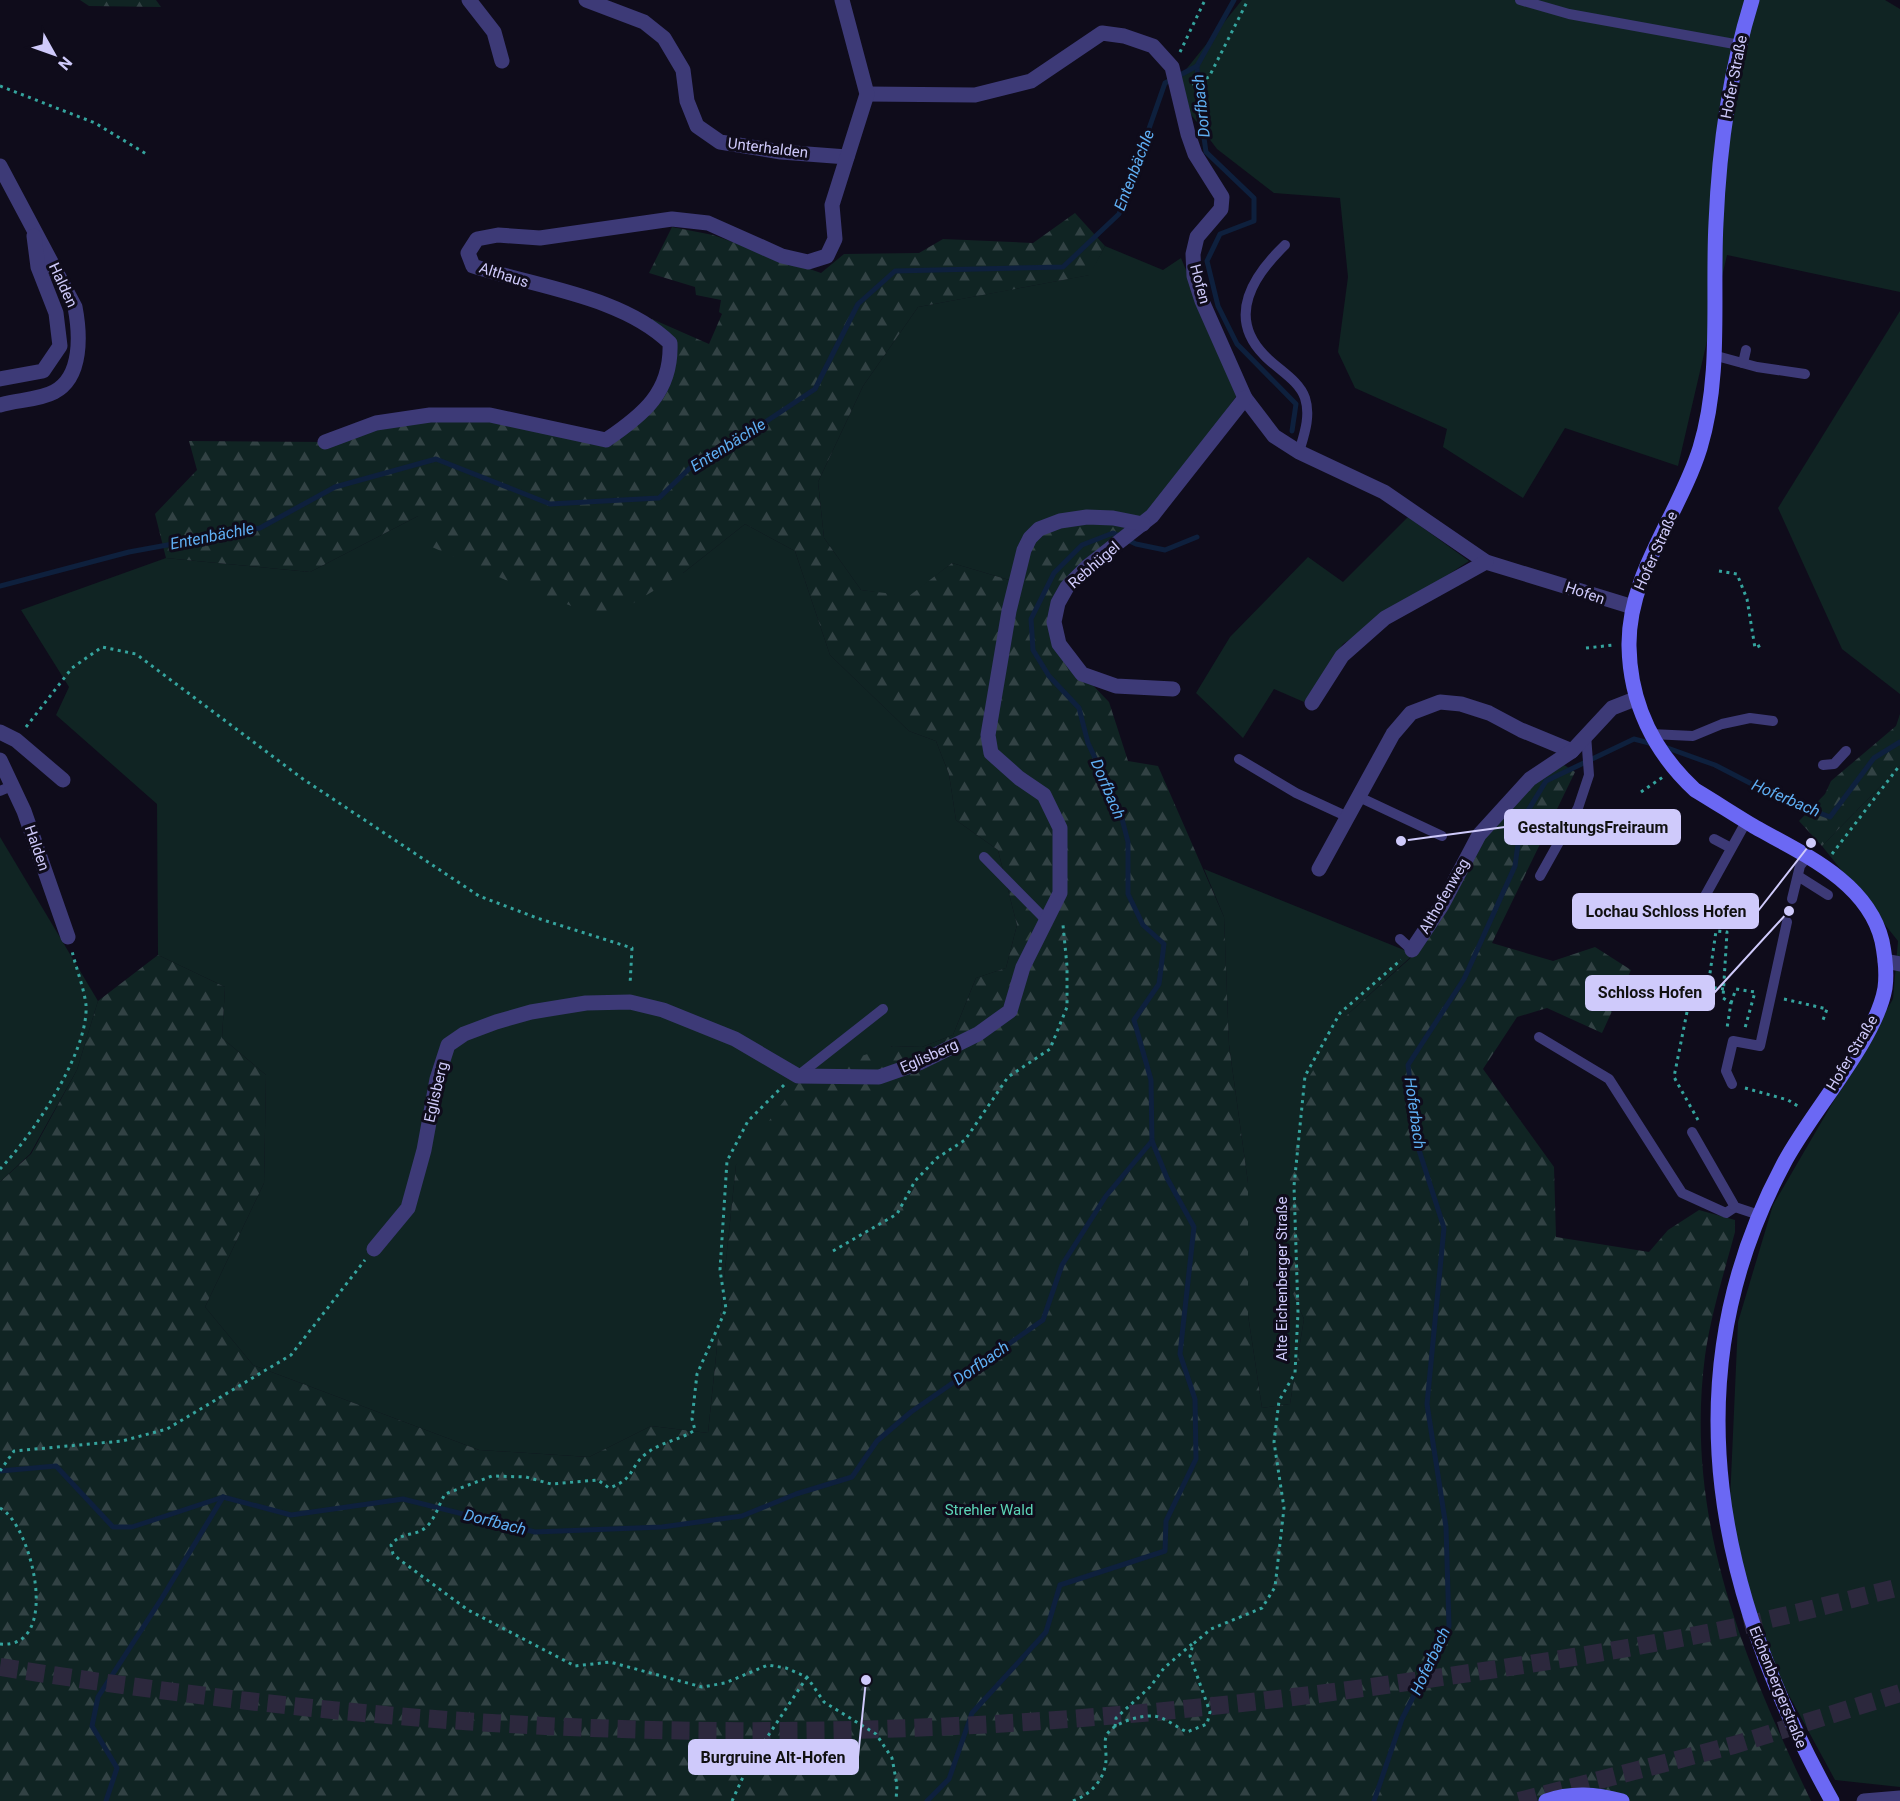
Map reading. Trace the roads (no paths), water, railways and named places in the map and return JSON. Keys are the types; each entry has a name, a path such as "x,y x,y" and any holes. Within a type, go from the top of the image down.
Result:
{"street":[{"path":"469,0 494,32 502,61"},
{"name":"Unterhalden","path":"586,0 644,22 664,38 683,70 687,101 697,126 720,142 782,152 847,157"},
{"path":"842,0 867,94"},
{"name":"Hofer Straße","path":"1752,0 1740,45 1725,126 1716,222 1710,404 1700,447 1687,485 1644,572 1633,607 1629,646 1635,699 1665,757 1695,790 1807,857 1850,887 1870,912 1893,962 1879,1008 1852,1057 1807,1115"},
{"name":"Hofen","path":"867,94 975,95 1031,81 1102,33 1124,36 1153,46 1172,67 1184,86 1188,134 1195,154 1222,197 1221,209 1197,237 1193,254 1194,276 1202,302 1245,398 1274,436 1299,452 1384,492 1486,562 1633,607"},
{"name":"Althaus","path":"325,442 376,423 430,415 490,415 606,440 633,422 656,399 670,362 670,343 636,318 577,296 473,266 468,253 477,239 498,235 540,238 672,219 708,223 782,256 808,262 827,256 835,239 832,205 867,94"},
{"name":"Halden","path":"0,166 75,307 79,324 77,353 70,375 55,392 0,405"},
{"name":"Halden","path":"0,378 43,371 60,346 56,313 38,267 33,226"},
{"name":"Rebhügel","path":"1173,689 1116,686 1082,674 1059,645 1054,622 1058,603 1067,587 1087,567 1152,516 1245,398"},
{"name":"Eglisberg","path":"374,1249 408,1208 424,1150 437,1079 448,1046 464,1034 531,1011 586,1003 630,1002 663,1010 735,1039 798,1076 879,1077 919,1063 978,1034 1010,1011 1023,967 1060,893 1060,828 1044,795 1019,778 992,753 988,735 1009,611 1024,550 1030,538 1039,529 1060,521 1087,517 1113,518 1143,524"},
{"path":"1312,703 1342,656 1385,618 1486,562"},
{"name":"Althofenweg","path":"1412,950 1442,905 1479,835 1530,779 1582,745 1612,708 1635,699"},
{"path":"1319,869 1393,734 1411,713 1440,702 1461,704 1489,713 1521,730 1582,745"},
{"path":"0,732 16,740 63,780"},
{"name":"Halden","path":"0,760 6,788 24,811 68,938"},
{"name":"Eichenbergerstraße","path":"1807,1115 1759,1215 1737,1279 1726,1325 1717,1420 1720,1483 1733,1558 1764,1662 1805,1753 1832,1801"},
{"path":"1546,1801 1579,1794 1622,1801"},
{"path":"1864,1801 1900,1798"}],"lane":[{"path":"1520,0 1569,14 1740,45"},
{"path":"1285,245 1265,264 1250,288 1246,322 1255,344 1297,385 1305,398 1307,419 1299,452"},
{"path":"1743,363 1746,350"},
{"path":"1713,355 1805,374"},
{"path":"1653,737 1693,736 1722,724 1750,718 1773,721"},
{"path":"1540,876 1578,808 1589,775 1582,745"},
{"path":"1823,765 1834,764 1846,751"},
{"path":"1239,759 1296,793 1348,817"},
{"path":"1359,797 1442,836"},
{"path":"1705,896 1746,822"},
{"path":"1714,839 1731,852"},
{"path":"984,857 1047,921"},
{"path":"1792,899 1792,882 1807,857"},
{"path":"1792,882 1828,895"},
{"path":"1732,1084 1726,1071 1733,1041 1760,1046 1787,922"},
{"path":"1400,939 1412,950"},
{"path":"798,1076 883,1009"},
{"path":"1539,1037 1610,1079 1682,1193 1726,1213 1735,1207"},
{"path":"1692,1132 1735,1207 1759,1215"}],"waterway":[{"name":"Dorfbach","path":"1234,0 1197,66 1199,102 1206,152 1254,198 1254,221 1220,234 1207,261 1218,306 1237,344 1296,404 1292,431"},
{"name":"Entenbächle","path":"0,586 129,552 260,528 335,487 436,459 550,504 659,498 696,462 737,441 815,389 858,304 895,271 1063,267 1119,214 1165,83 1197,66"},
{"name":"Dorfbach","path":"0,1471 56,1466 113,1527 132,1527 223,1497 291,1515 403,1499 535,1532 662,1527 742,1516 796,1494 852,1477 877,1441 911,1412 1043,1320 1062,1265 1106,1196 1152,1141 1151,1080 1134,1020 1159,984 1164,944 1143,925 1128,894 1128,842 1120,811 1088,743 1079,708 1049,676 1033,650 1031,619 1054,573 1082,545 1113,533 1136,544 1165,550 1197,537"},
{"name":"Hoferbach","path":"1374,1801 1402,1719 1449,1626 1446,1527 1427,1404 1444,1228 1419,1150 1408,1065 1464,979 1515,866 1521,822 1546,781 1634,739 1653,744"},
{"name":"Hoferbach","path":"1662,746 1715,765 1777,797 1830,817 1874,758 1900,742"},
{"path":"927,1801 949,1779 972,1713 1046,1632 1060,1585 1165,1551 1166,1521 1196,1459 1195,1399 1180,1354 1194,1227 1167,1178 1152,1141"},
{"path":"106,1801 117,1768 92,1726 98,1697 162,1598 223,1497"}],"tunnel":[{"path":"0,1667 232,1699 466,1721 544,1726 723,1731 925,1727 1026,1722 1227,1705 1428,1679 1702,1634 1900,1587"},
{"path":"1519,1801 1734,1745 1900,1693"}],"place":[{"name":"GestaltungsFreiraum","path":"1401,841"},
{"name":"Lochau Schloss Hofen","path":"1811,843"},
{"name":"Schloss Hofen","path":"1789,911"},
{"name":"Burgruine Alt-Hofen","path":"866,1680"}],"park label":[{"name":"Strehler Wald","path":"989,1510"}]}
